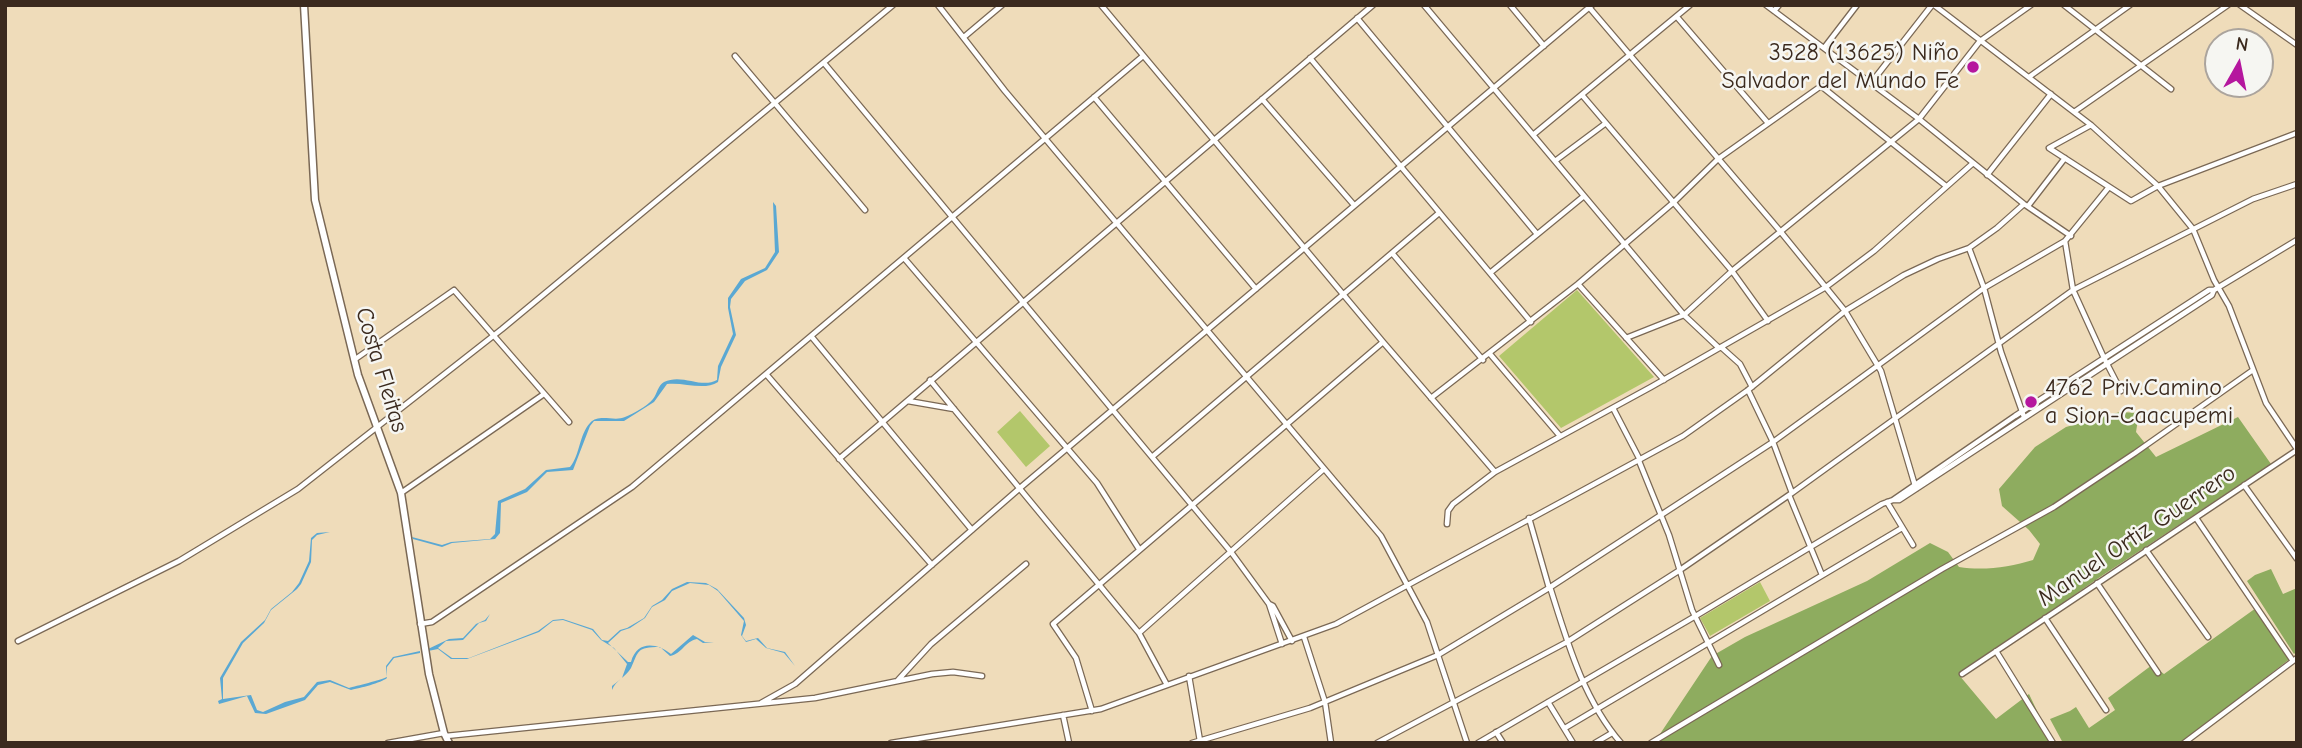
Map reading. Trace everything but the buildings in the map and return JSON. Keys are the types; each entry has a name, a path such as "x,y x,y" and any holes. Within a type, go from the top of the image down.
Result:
{"main road":[{"name":"Costa Fleitas","path":"304,5 315,200 354,360 401,493 429,674 446,737"}],"street":[{"path":"19,641 179,561 298,489 494,336 893,5"},
{"path":"938,5 1005,91 1381,536 1427,622 1467,743"},
{"path":"964,37 1002,5"},
{"path":"1101,5 1383,342 1496,472"},
{"path":"839,458 1373,5"},
{"path":"1424,5 1684,315 1740,364 1773,442 1809,547 1822,575"},
{"path":"1510,5 1544,46"},
{"path":"1533,135 1690,5"},
{"path":"1766,5 1919,119 2026,205 2071,236"},
{"path":"1774,11 1779,5"},
{"path":"1824,48 1857,5"},
{"path":"1871,83 1933,5 2091,125 2158,187 2193,229 2216,288 2228,306 2266,403 2297,449"},
{"path":"1626,338 1684,315 1732,271 1919,119 1980,41 2031,5"},
{"path":"2064,5 2171,89"},
{"path":"2029,77 2130,5"},
{"path":"2074,112 2228,5"},
{"path":"2240,5 2297,44"},
{"path":"761,703 795,684 1020,488 1590,6 1629,56 1780,231 1845,311 1878,366 1915,487"},
{"path":"1677,17 1768,123"},
{"path":"1357,18 1537,234"},
{"path":"735,56 865,210"},
{"path":"420,624 432,621 632,487 1143,56"},
{"path":"1310,58 1531,322"},
{"path":"824,63 1231,552 1269,604 1282,644"},
{"path":"1431,398 1578,284 1674,202 1718,159 1821,86 1946,186"},
{"path":"1987,175 2051,94"},
{"path":"1582,95 1732,271 1768,321"},
{"path":"1094,97 1256,289"},
{"path":"1262,99 1354,205"},
{"path":"1555,161 1606,123"},
{"path":"2091,125 2049,148 2131,201 2158,187 2297,133"},
{"path":"891,743 1092,711 1336,624 1683,436 1750,388 1845,311 1904,275 1969,248 1997,228 2026,205 2065,158"},
{"path":"1447,524 1448,511 1453,504 1496,472 1826,287 1874,251 1972,164"},
{"path":"1377,743 1567,642 1680,570 2073,290 2253,200 2297,184"},
{"path":"1192,743 1325,702 1438,655 1549,587 1773,442 1983,288 2065,241 2109,187"},
{"path":"1490,273 1584,196"},
{"path":"1152,457 1439,213"},
{"path":"1915,487 2022,411 2297,240"},
{"path":"2065,241 2073,290 2121,391"},
{"path":"1969,248 2024,417"},
{"path":"1392,253 1483,360"},
{"path":"904,258 1097,483 1139,549"},
{"path":"1578,284 1664,380"},
{"path":"354,360 454,290 569,422"},
{"path":"811,337 972,530"},
{"path":"1092,711 1076,658 1053,624 1383,342"},
{"path":"1490,354 1560,436"},
{"path":"1478,743 1915,487 2105,361"},
{"path":"1651,743 1873,609 2054,507 2253,370"},
{"path":"766,374 932,565"},
{"path":"930,380 1139,633 1167,685"},
{"path":"401,493 544,393"},
{"path":"907,401 954,410"},
{"path":"1613,408 1640,461 1695,616 1719,665"},
{"name":"Manuel Ortiz Guerrero","path":"1962,674 2297,449"},
{"path":"1139,633 1324,469"},
{"path":"2244,485 2297,559"},
{"path":"1886,502 1913,545"},
{"path":"2184,743 2295,659 2196,517"},
{"path":"1529,518 1567,642 1583,682 1620,743"},
{"path":"1564,728 1902,528"},
{"path":"2146,550 2208,636"},
{"path":"897,681 931,644 1026,564"},
{"path":"2097,583 2158,674"},
{"path":"1269,604 1273,606 1292,641"},
{"path":"2045,618 2106,710"},
{"path":"1304,636 1325,702 1331,743"},
{"path":"1996,651 2053,743"},
{"path":"388,743 815,698 953,672 982,676"},
{"path":"1189,676 1200,742"},
{"path":"1548,702 1573,743"},
{"path":"1063,715 1069,743"},
{"path":"1496,732 1503,743"},
{"path":"1595,743 1612,733"},
{"path":"933,736 934,743"}],"green space":[{"path":"1577,290 1654,377 1561,428 1499,356"},
{"path":"1020,411 1050,446 1026,467 997,432"},
{"path":"2120,412 2139,413 2136,432 2156,457 2238,417 2271,464 2100,577 1959,675 1996,719 2029,694 2055,743 1654,743 1712,656 1745,637 1867,581 1930,543 1948,552 1959,567 1997,568 2033,560 2040,544 2029,530 2002,506 1999,489 2035,447 2066,427"},
{"path":"2271,569 2283,594 2297,588 2297,651 2294,654 2247,581"},
{"path":"1760,582 1770,601 1710,636 1700,618"},
{"path":"2256,608 2291,658 2181,743 2063,743 2050,719 2076,707 2089,728 2115,710 2108,698 2152,665 2164,674"}],"water":[{"path":"773,202 776,206 779,252 767,270 745,281 731,299 736,335 721,367 718,382 707,386 667,384 654,402 624,421 594,421 573,470 547,472 527,492 501,503 500,533 495,539 452,543 442,547 413,539 412,537 442,545 451,542 490,539 495,534 498,501 525,489 546,470 570,467 584,433 594,420 621,418 636,412 653,399 662,383 671,380 704,383 717,380 718,366 733,334 728,298 741,279 765,268 775,252"},
{"path":"330,532 317,535 312,540 311,562 301,584 271,610 264,623 243,643 223,678 223,699 251,695 257,710 263,712 304,697 317,682 330,680 349,688 387,678 351,690 330,682 318,685 305,700 266,714 255,713 247,696 219,704 218,701 222,699 220,678 241,642 265,620 271,609 299,583 309,561 311,538 317,533"},
{"path":"687,582 706,583 717,589 744,618 746,625 742,636 746,641 758,638 767,648 785,652 795,666 784,653 766,648 756,639 746,642 741,635 744,621 718,591 709,585 690,583 672,591 665,600 652,607 645,618 630,628 621,631 608,643 612,647 601,640 592,630 563,620 553,621 539,632 467,659 451,659 438,649 428,651 449,639 463,638 476,624 490,614 486,621 479,623 463,640 446,641 438,648 452,658 469,658 538,631 553,620 563,619 593,629 602,640 608,641 620,630 644,618 652,606 672,589"},
{"path":"693,635 705,642 714,642 703,643 697,639 693,640 678,653 670,656 662,648 671,654"},
{"path":"643,647 658,647 642,649 622,678 627,664 616,651 631,662"},
{"path":"420,651 394,658 387,667 387,677 386,666 393,657"}],"place":[{"name":"3528 (13625) Niño Salvador del Mundo Fe","path":"1973,67"},
{"name":"4762 Priv.Camino a Sion-Caacupemi","path":"2031,402"}]}
